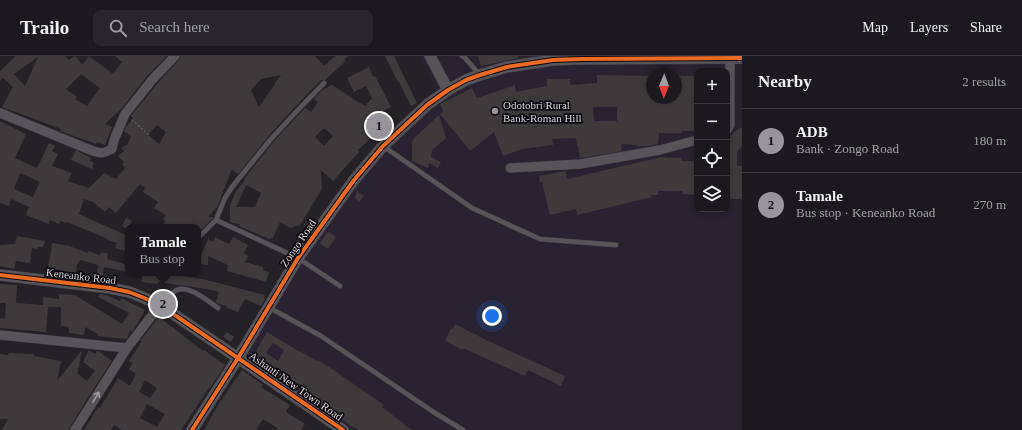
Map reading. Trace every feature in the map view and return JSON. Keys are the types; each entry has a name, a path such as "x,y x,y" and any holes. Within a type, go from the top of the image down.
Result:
{"street":[{"path":"0,113 100,153 105,153 112,148 124,114 152,80 175,56"},
{"path":"430,56 448,90"},
{"name":"Zongo Road","path":"192,430 238,358 298,258 354,180 383,146 427,105 448,90 466,80 507,67 552,60 581,58 742,58"},
{"path":"730,58 730,104"},
{"path":"510,168 580,164 660,150 694,141"},
{"name":"Keneanko Road","path":"0,275 110,288 129,292 160,305 238,358"},
{"path":"75,430 127,348 160,305"},
{"path":"0,335 127,348"},
{"name":"Ashanti New Town Road","path":"238,358 343,430"}],"lane":[{"path":"462,56 480,75"},
{"path":"201,235 216,220 224,198 232,187 276,134 324,83"},
{"path":"383,146 472,208 540,239 616,245"},
{"path":"216,220 298,258 340,286"},
{"path":"160,305 176,290 190,289 218,308"},
{"path":"268,307 321,336 435,413 463,430"}],"path":[{"path":"124,114 149,135"}],"shaded area":[{"path":"419,56 742,56 742,430 337,430 231,357 329,201 386,134 436,91"}],"building":[{"path":"16,56 66,56 68,60 76,56 82,65 89,56 113,74 122,62 115,56 167,56 147,76 122,108 105,124 112,127 105,145 97,142 96,144 60,131 61,129 2,107 13,87 3,78 0,81 0,71","holes":["38,57 25,86 14,74","81,74 100,88 87,106 75,99 77,97 66,89"]},
{"path":"181,56 315,56 324,66 335,56 348,56 344,60 346,61 325,80 321,80 293,109 238,174 232,169 217,207 208,217 213,218 201,230 201,224 164,224 165,221 163,219 166,215 154,208 158,202 143,192 145,188 140,184 116,213 109,207 105,212 93,202 84,199 79,214 125,235 125,251 115,248 117,243 67,222 60,221 59,224 50,220 49,224 26,215 29,207 11,199 9,206 0,203 0,121 26,134 15,158 37,168 49,143 55,146 52,151 58,154 52,166 72,173 68,181 89,188 104,173 116,179 125,168 122,164 124,162 118,156 124,151 121,148 128,144 131,136 124,131 133,118 131,116","holes":["281,75 275,84 259,107 251,90 261,79","157,125 166,132 159,144 148,135","20,173 40,182 33,197 14,189"]},
{"path":"385,56 394,56 417,103 411,106"},
{"path":"478,56 518,56 518,58 481,66"},
{"path":"369,67 373,77 375,76 391,107 376,115 385,125 358,150 359,152 333,181 321,170 322,189 300,225 290,228 280,222 273,238 269,239 239,226 240,224 230,222 230,205 235,193 245,180 244,179 274,141 305,108 311,112 318,102 314,99 322,90 332,85 365,106 372,98 366,86 354,92 347,78","holes":["324,128 333,136 324,146 315,137","246,185 261,193 255,207 236,207"]},
{"path":"597,75 646,76 646,104 682,104 682,76 694,76 694,131 682,131 682,133 659,133 658,144 637,146 621,144 622,151 580,158 576,138 552,139 553,145 522,149 503,156 494,132 470,151 440,114 443,111 440,104 472,88 477,98 515,85 516,92 547,86 547,79 570,79 570,85 597,83","holes":["593,107 617,107 617,121 594,121"]},
{"path":"439,115 446,138 432,150 431,157 441,162 438,168 429,163 428,168 412,161 412,142 415,137"},
{"path":"742,127 742,146 737,152 737,166 742,166 742,199 730,199 730,137"},
{"path":"76,150 91,158 90,161 94,163 92,169 71,160"},
{"path":"662,157 681,158 681,161 694,161 694,195 683,194 683,191 658,191 658,195 651,195 652,197 577,215 576,209 550,215 542,182 540,183 539,176 565,171 567,179"},
{"path":"357,191 364,196 359,202 355,198"},
{"path":"126,218 132,221 130,224 125,224 125,228 122,226"},
{"path":"328,232 336,237 328,249 320,243"},
{"path":"17,236 45,241 43,247 38,247 37,249 32,248 30,263 16,261 14,269 0,266 0,245 15,244"},
{"path":"209,237 209,240 213,242 215,237 229,244 233,237 248,245 244,253 248,256 245,262 263,267 263,270 269,272 266,282 227,271 228,265 208,256 208,265 201,264 201,255"},
{"path":"52,243 70,246 88,253 88,251 100,255 101,252 108,254 107,259 125,264 125,271 104,267 103,276 97,275 98,265 80,260 77,264 76,273 53,269 53,274 46,273"},
{"path":"142,276 181,276 203,279 265,295 265,299 261,306 245,299 238,312 216,302 219,292 158,282 158,284 141,282"},
{"path":"0,284 17,285 16,303 43,305 43,297 59,299 59,294 75,295 122,324 129,313 98,297 100,294 120,301 121,298 145,310 132,332 130,330 126,339 97,336 98,334 85,327 84,335 69,333 69,327 61,326 61,307 48,307 46,332 0,328 0,318 5,319 6,303 0,303"},
{"path":"159,317 203,351 204,350 225,365 181,430 122,430 114,425 111,430 84,430 98,407 100,408 118,378 130,386 136,374 129,369 133,363 129,361 142,341 140,341","holes":["145,380 157,388 150,398 139,392","147,404 165,414 157,427 140,418"]},
{"path":"455,324 486,340 565,376 561,386 528,370 525,376 445,341 451,328 453,329"},
{"path":"227,332 234,337 231,342 223,337"},
{"path":"267,332 329,367 384,405 382,407 412,430 358,430 311,399 312,398 260,362 256,355 257,349","holes":["273,343 284,350 278,361 266,353"]},
{"path":"82,350 77,373 87,381 95,371 83,362 89,350 95,354 98,351 112,361 69,430 2,430 8,419 0,419 0,354 34,354 34,356 61,361 57,381"},
{"path":"242,370 263,385 261,387 290,405 286,412 305,424 301,430 276,430 277,428 263,419 256,430 204,430 221,400"}],"cycle path":[{"path":"192,430 238,358 298,258 354,180 383,146 427,105 448,90 466,80 507,67 553,60 742,58"},
{"path":"0,275 110,288 129,292 160,305 343,430"}],"place":[{"name":"Odotobri Rural Bank-Roman Hill","path":"495,111"},
{"name":"ADB","path":"379,126"},
{"name":"Tamale","path":"163,304"}]}
